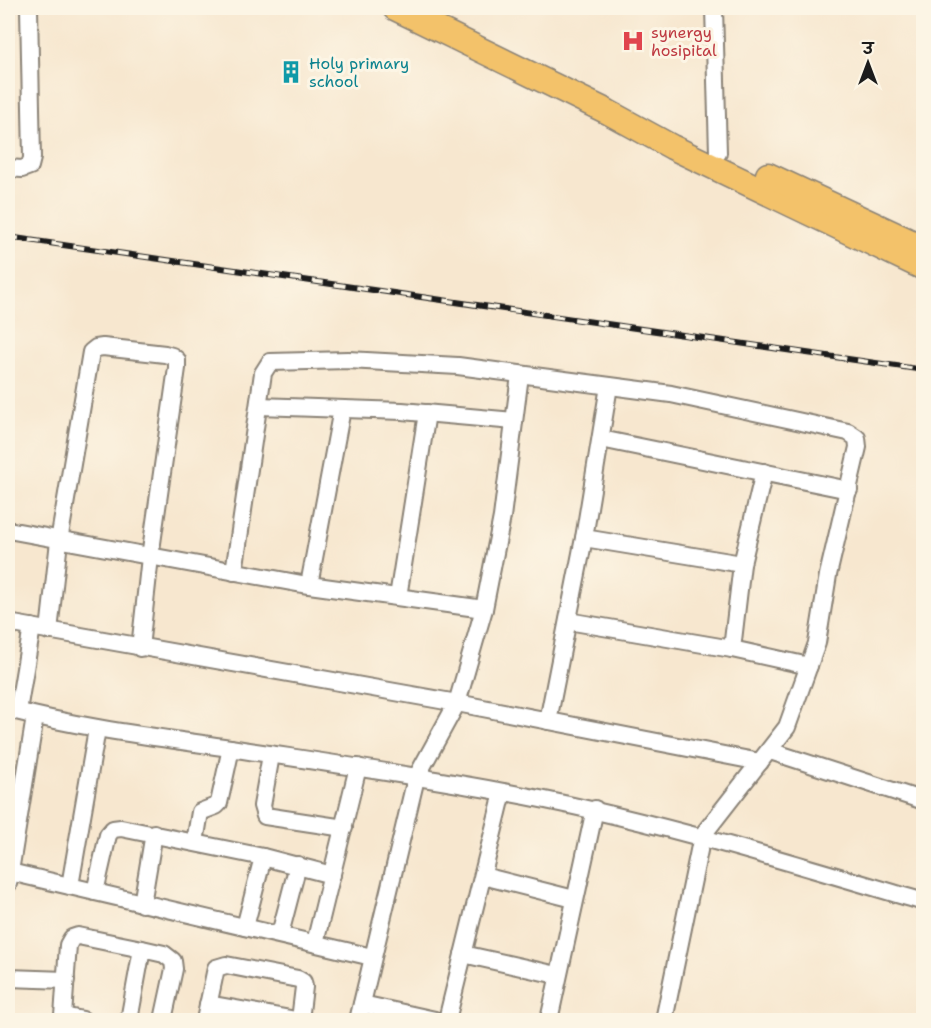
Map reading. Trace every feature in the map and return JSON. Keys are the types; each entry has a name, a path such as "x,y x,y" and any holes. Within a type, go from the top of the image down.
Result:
{"highway":[{"path":"395,8 608,112 672,147 924,268"},
{"path":"430,8 718,153 924,248"}],"street":[{"path":"8,168 22,169 30,166 32,158 29,8"},
{"path":"714,8 718,153"},
{"path":"49,630 58,541 91,352 103,347 165,354 177,360 177,368 150,557 140,648"},
{"path":"234,572 263,373 270,362 348,360 458,366 671,394 853,434 857,438 858,447 828,575 817,643 787,727 702,836 664,1020"},
{"path":"435,1020 360,1012 416,778 457,703 484,609 502,517 520,375"},
{"path":"548,721 584,538 609,386"},
{"path":"259,406 427,413 514,421"},
{"path":"309,585 342,409"},
{"path":"398,597 427,413"},
{"path":"601,440 849,490"},
{"path":"732,649 742,564 764,472"},
{"path":"8,530 58,541 309,585 484,609"},
{"path":"584,538 742,564"},
{"path":"568,621 732,649 809,666"},
{"path":"8,623 548,721 765,756 924,801"},
{"path":"32,627 13,710 35,717 97,729 358,767 595,809 702,836 924,902"},
{"path":"35,717 9,878 70,886 372,957"},
{"path":"70,886 97,729"},
{"path":"195,842 200,812 216,807 219,803 231,748"},
{"path":"271,755 262,807 266,816 344,828"},
{"path":"315,943 358,767"},
{"path":"447,1020 503,792"},
{"path":"549,1020 595,809"},
{"path":"95,892 108,835 113,829 120,828 154,833 263,857 332,875"},
{"path":"142,904 154,833"},
{"path":"245,927 263,857"},
{"path":"280,934 298,865"},
{"path":"483,876 574,899"},
{"path":"83,1020 63,1018 68,945 72,938 78,936 164,954 173,961 164,1020"},
{"path":"129,1020 142,949"},
{"path":"463,954 557,975"},
{"path":"226,965 298,979 303,982 298,1020 207,1012 216,968 226,965"},
{"path":"8,978 66,980"}],"railway":[{"path":"8,237 924,370"}],"place":[{"name":"synergy hosipital","path":"633,41"},
{"name":"Holy primary school","path":"291,72"}]}
